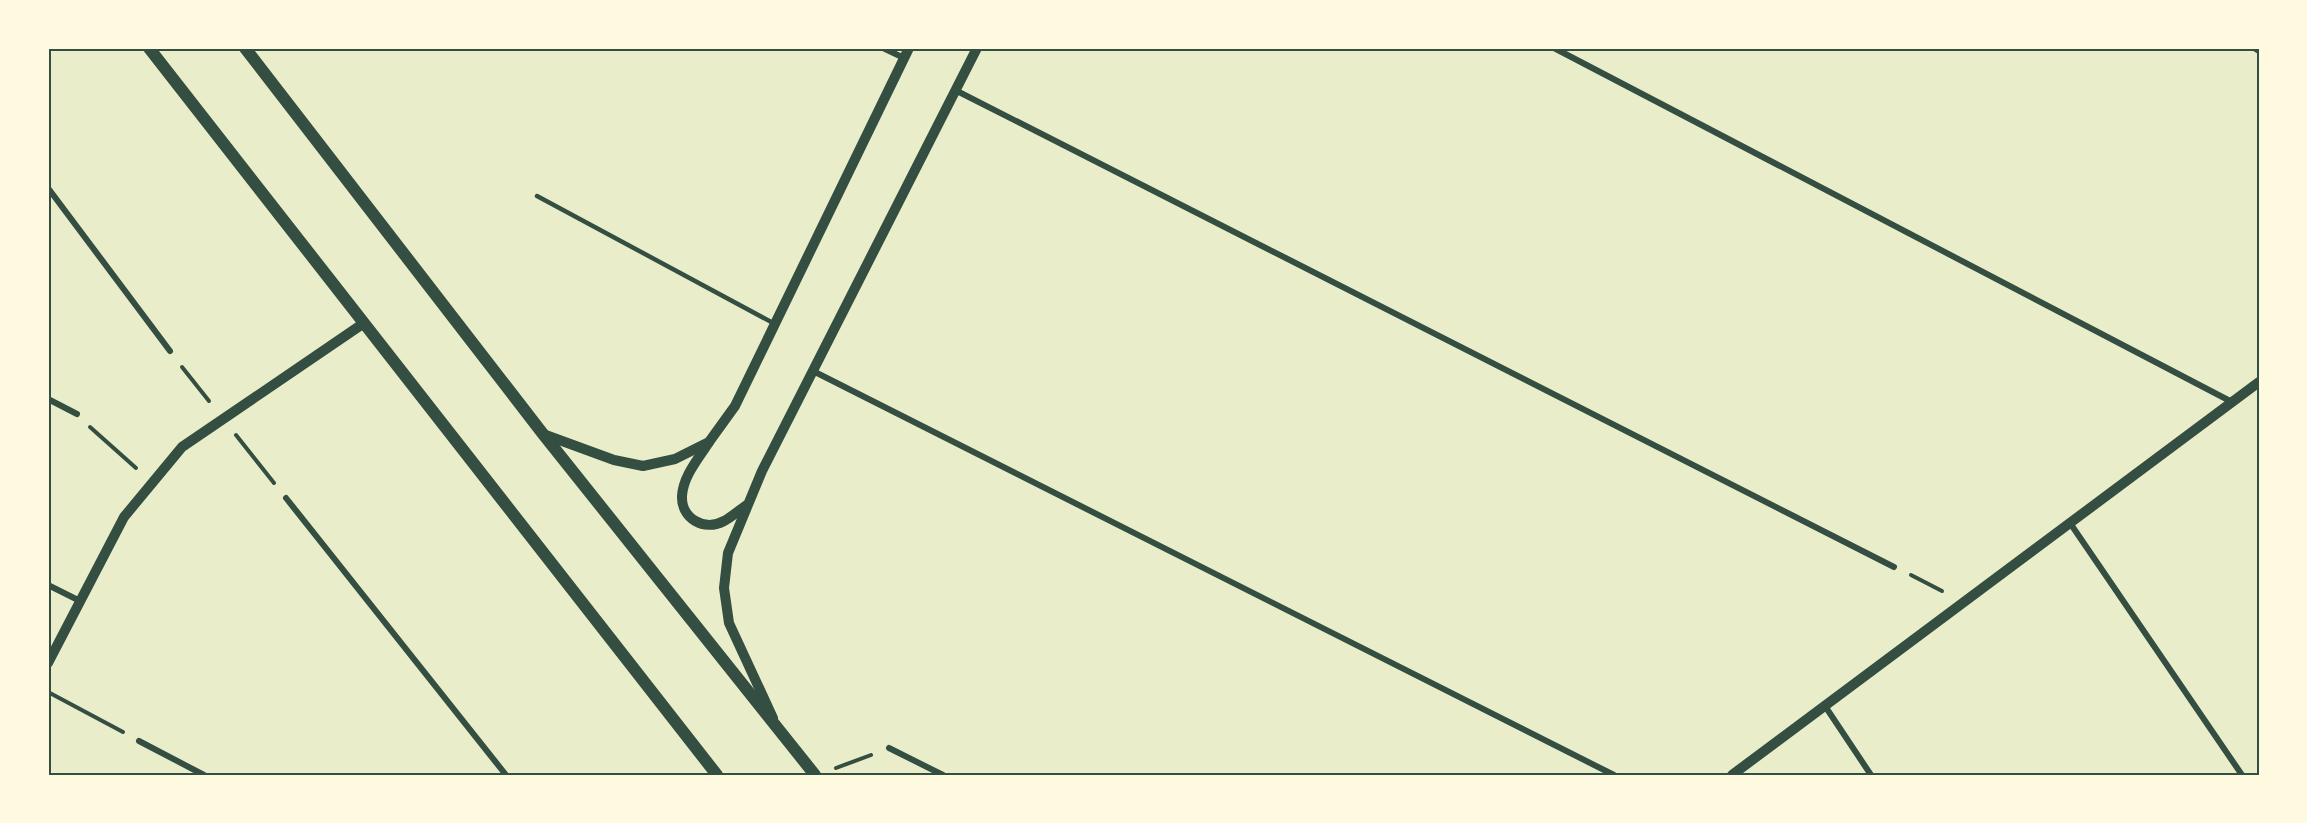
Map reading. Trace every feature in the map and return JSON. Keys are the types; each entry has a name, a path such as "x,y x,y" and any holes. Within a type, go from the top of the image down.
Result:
{"main road":[{"path":"149,48 717,775"},
{"path":"245,48 543,434 776,723 821,773"}],"street":[{"path":"748,504 723,522 710,525 692,520 684,510 682,495 687,478 735,406 906,53 883,48"},
{"path":"776,723 729,623 724,588 728,553 762,471 977,48"},
{"path":"1554,48 2232,402"},
{"path":"2254,48 2259,51"},
{"path":"955,90 1894,567"},
{"path":"48,188 170,351"},
{"path":"48,663 124,517 182,447 364,323"},
{"path":"812,371 1614,775"},
{"path":"1732,775 2259,382"},
{"path":"48,399 77,414"},
{"path":"543,434 614,460 644,466 675,459 709,442"},
{"path":"286,498 506,775"},
{"path":"2070,523 2242,775"},
{"path":"48,585 80,601"},
{"path":"1825,706 1871,775"},
{"path":"139,741 204,775"},
{"path":"889,748 943,775"}],"lane":[{"path":"537,196 776,324"}],"path":[{"path":"170,351 286,498"},
{"path":"77,414 152,483"},
{"path":"1894,567 1964,602"},
{"path":"48,692 139,741"},
{"path":"821,773 889,748"}]}
